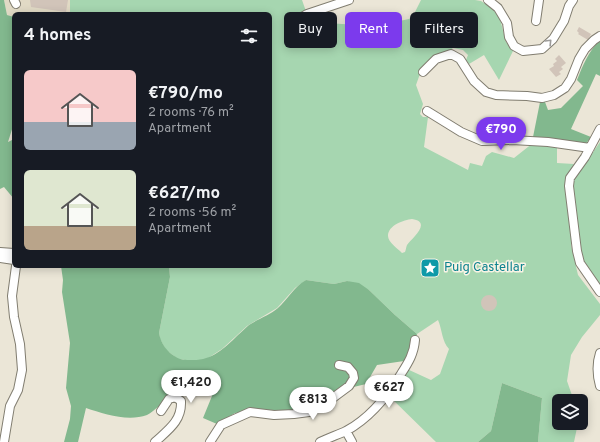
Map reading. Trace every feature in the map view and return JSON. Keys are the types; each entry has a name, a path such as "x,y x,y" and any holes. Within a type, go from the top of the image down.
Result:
{"street":[{"path":"313,12 349,0"},
{"path":"488,0 498,8 507,23 509,37 514,46 523,51 542,49 553,39 564,21 569,6 573,0"},
{"path":"536,21 539,0"},
{"path":"423,72 436,59 451,54 460,59 474,81 486,92 496,95 542,98 554,95 565,88 572,79 579,59 585,49 600,36"},
{"path":"427,111 461,132 482,141 512,140 548,142 590,148"},
{"path":"600,129 590,148 570,178 569,186 577,251 580,263 600,292"},
{"path":"0,252 12,253"},
{"path":"0,258 12,260"},
{"path":"4,442 10,406 18,390 22,370 20,344 14,317 12,296 16,268"},
{"path":"320,442 346,431 382,402 410,359 414,350 415,340"},
{"path":"600,353 597,361 600,386"},
{"path":"210,442 221,425 250,412 274,415 294,414 309,412 326,403 350,386 354,378 348,367 339,365"},
{"path":"155,442 174,425 179,417 181,401 175,397 169,399 160,411"},
{"path":"346,431 352,442"}],"shaded area":[{"path":"4,0 70,0 70,12 12,12 12,16 7,15"}],"green space":[{"path":"0,0 4,0 7,15 12,16 12,129 8,142 12,140 12,197 4,187 0,189"},
{"path":"70,0 302,0 306,12 284,12 284,48 337,48 337,24 345,24 345,48 402,48 402,20 410,18 410,48 453,48 421,71 416,85 423,104 420,114 423,117 428,117 424,147 468,170 470,163 482,166 486,156 492,152 514,158 533,143 557,146 557,163 574,164 566,179 565,191 571,226 571,245 578,275 600,304 600,315 582,337 571,355 567,381 572,394 552,394 552,430 577,430 574,442 538,442 542,398 502,383 491,431 478,442 436,442 389,396 407,369 431,380 440,374 449,349 443,339 438,320 417,334 369,290 347,281 334,284 306,280 295,288 277,308 247,326 222,349 205,360 178,359 166,350 160,339 159,333 170,277 169,268 272,268 272,12 70,12","holes":["412,219 421,223 421,227 407,245 405,252 402,253 388,238 389,232 393,226 401,222"]},
{"path":"421,0 481,1 493,9 500,19 506,42 513,51 499,80 484,55 469,64 466,60 468,55 463,50 453,48 478,48 478,12 415,12"},
{"path":"600,40 600,76 596,74 571,129 591,137 585,145 533,137 540,102 545,102 548,110 561,108 583,86 577,80 589,54"},
{"path":"600,142 600,284 584,263 573,187 574,180"},
{"path":"61,268 169,268 170,277 159,333 161,341 167,350 178,358 187,360 198,360 217,353 228,345 249,325 278,308 298,286 306,280 334,284 347,281 359,283 369,290 417,334 404,361 377,365 366,384 333,392 314,405 298,410 235,413 217,424 203,418 212,396 207,379 186,386 176,392 150,413 140,417 132,418 116,416 100,413 86,408 78,442 64,442 70,419 71,406 66,388 70,343 62,292 63,280"},
{"path":"502,383 542,398 538,442 478,442 491,431"}],"building":[{"path":"30,0 68,0 66,12 31,7"},
{"path":"579,27 591,34 588,40 578,34 579,33 577,31"},
{"path":"559,55 566,63 561,67 563,69 559,72 561,74 556,77 549,69 554,66 553,64 557,61 555,59"},
{"path":"486,295 492,295 497,300 495,309 492,311 486,311 481,306 481,300"}],"place":[{"name":"Puig Castellar","path":"430,268"}]}
